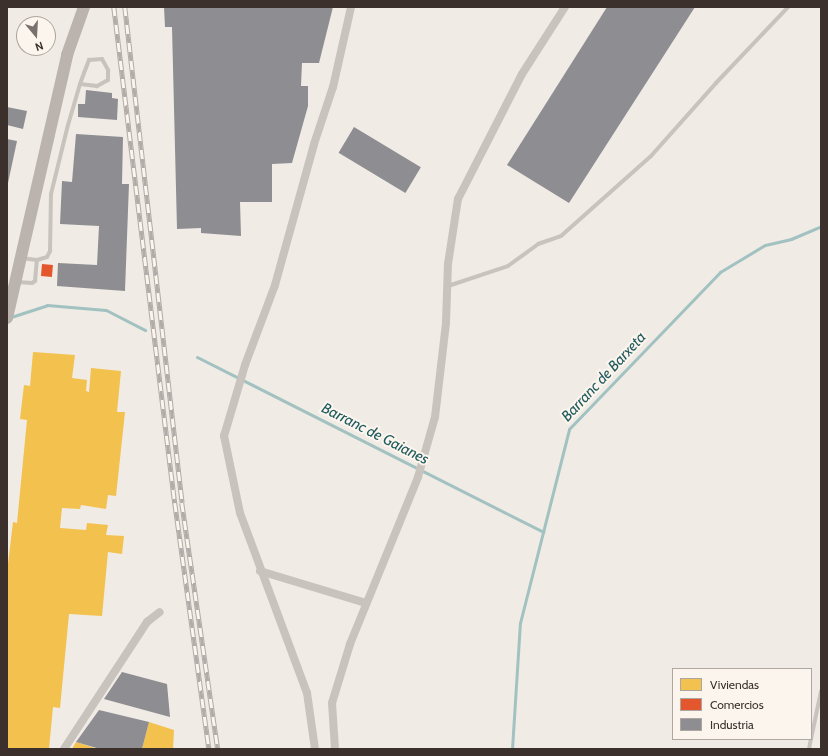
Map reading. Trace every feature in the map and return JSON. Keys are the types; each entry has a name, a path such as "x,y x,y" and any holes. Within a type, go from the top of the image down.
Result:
{"street":[{"path":"8,315 9,298 21,258 67,54 84,7"},
{"path":"315,749 307,693 260,571 240,513 224,436 245,365 275,285 314,144 333,87 351,7"},
{"path":"335,749 332,703 366,603 418,477 435,417 448,286 450,250 458,200 522,74 565,7"},
{"path":"260,571 366,603"},
{"path":"64,749 147,622 160,612"}],"lane":[{"path":"448,286 508,266 538,244 560,236 651,156 716,83 788,7"},
{"path":"21,258 37,260 47,257 50,251 51,194 80,84 89,60 102,59 108,70 108,80 97,86 80,84"},
{"path":"15,282 32,283 35,281 37,260"},
{"path":"812,734 821,691"}],"building: Viviendas":[{"path":"33,352 75,355 72,378 87,380 86,391 89,392 91,368 121,371 117,412 125,412 116,496 108,495 106,509 81,505 80,509 62,508 60,528 86,530 87,523 108,525 106,535 124,536 122,554 108,552 102,616 69,614 60,708 53,707 49,749 7,749 7,572 13,522 17,523 27,420 20,419 24,385 30,386"},
{"path":"149,722 174,730 173,749 142,749"},
{"path":"76,742 98,749 72,749"}],"building: Comercios":[{"path":"42,264 53,265 52,277 41,276"}],"building: Industria":[{"path":"164,7 333,7 319,63 302,63 301,86 308,86 308,106 292,163 272,164 272,202 240,202 241,236 201,233 201,228 177,229 172,27 165,27"},
{"path":"607,7 695,7 569,203 507,165"},
{"path":"86,90 112,93 112,98 118,99 117,120 78,117 78,104 85,104"},
{"path":"7,107 27,111 23,129 7,125"},
{"path":"354,127 421,167 405,193 339,153"},
{"path":"76,134 123,137 122,184 129,184 125,291 57,286 58,263 97,265 99,226 60,224 62,181 72,182"},
{"path":"7,139 17,141 8,183 7,183"},
{"path":"122,672 167,684 170,717 104,699"},
{"path":"99,710 149,722 142,749 100,749 76,742"}],"waterway":[{"name":"Barranc de Barxeta","path":"512,749 520,623 569,429 720,272 765,245 791,239 821,226"},
{"name":"Barranc de Gaianes","path":"11,317 47,305 106,310 145,330"},
{"name":"Barranc de Gaianes","path":"197,357 543,532"}],"railway":[{"path":"114,7 175,503 209,749"},
{"path":"125,7 182,503 218,749"}]}
